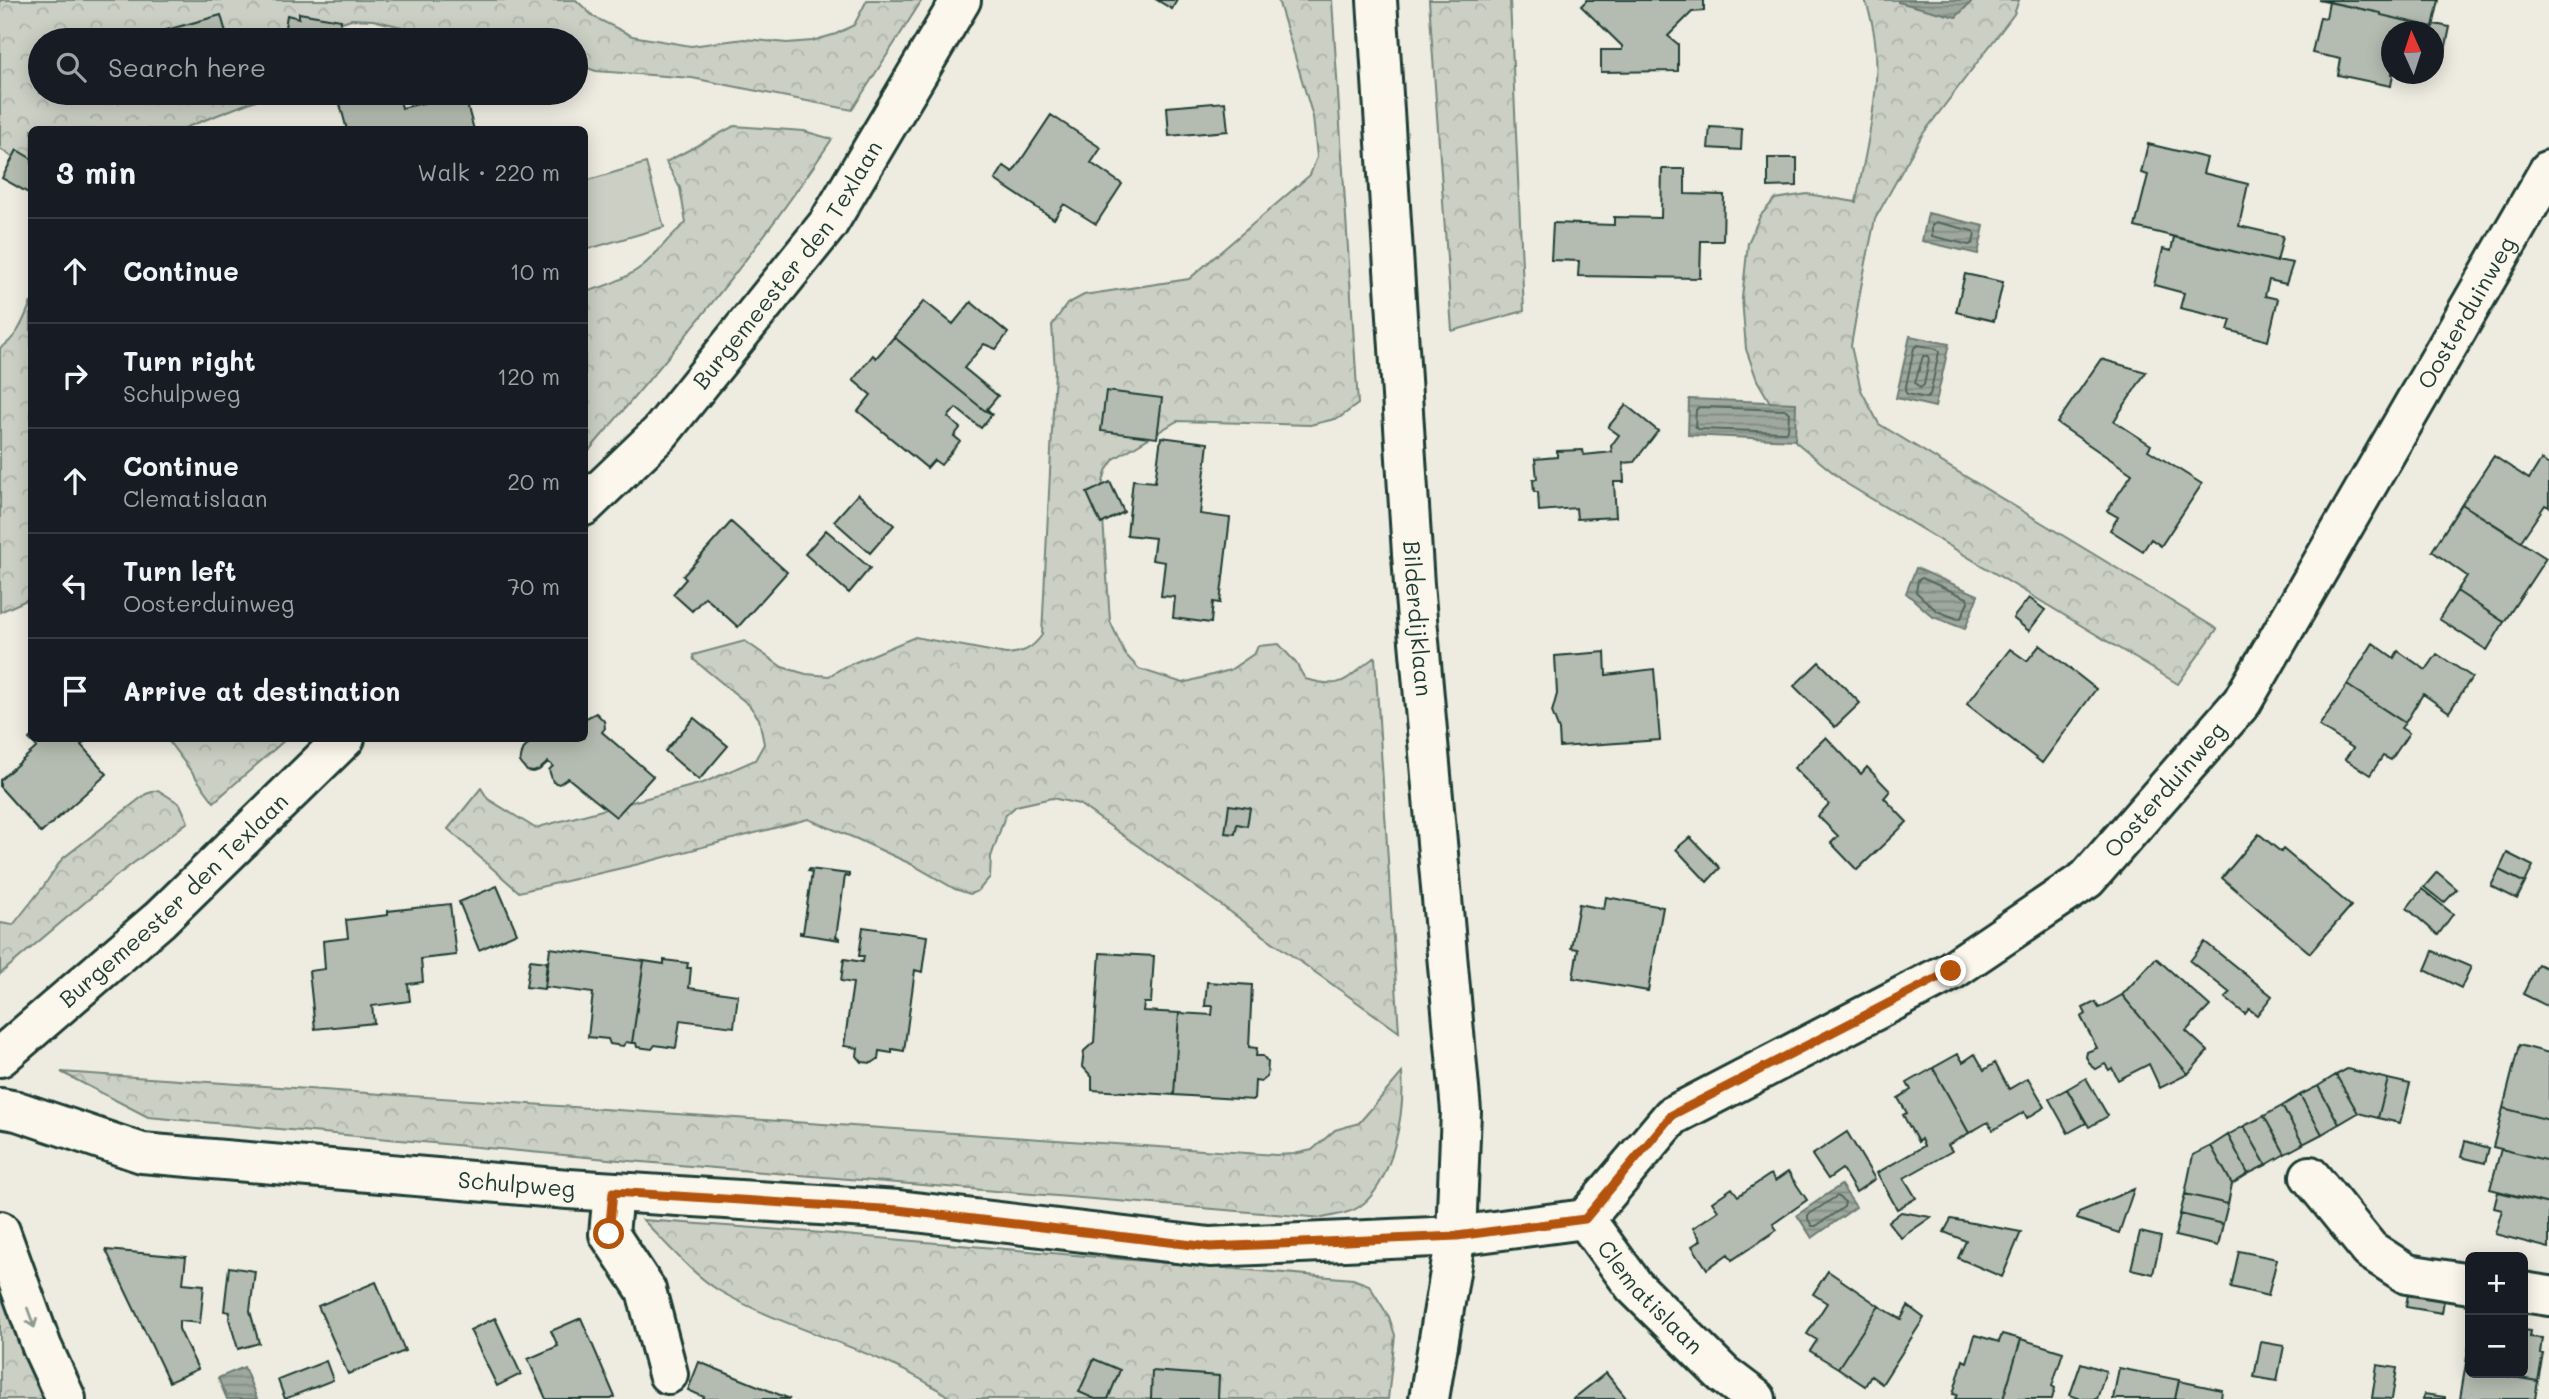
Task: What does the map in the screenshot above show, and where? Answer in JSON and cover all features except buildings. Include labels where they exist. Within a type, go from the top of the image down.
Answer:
[{"type":"street","name":"Burgemeester den Texlaan","points":[[588,502],[660,433],[828,224],[961,0]]},
{"type":"street","name":"Bilderdijklaan","points":[[1377,0],[1414,585],[1461,1111],[1457,1236]]},
{"type":"street","name":"Oosterduinweg","points":[[1585,1219],[1672,1115],[1951,971],[2087,879],[2242,702],[2549,170]]},
{"type":"street","name":"Burgemeester den Texlaan","points":[[0,1057],[160,919],[341,742]]},
{"type":"street","name":"Schulpweg","points":[[0,1108],[17,1111],[142,1153],[613,1192],[898,1210],[1210,1247],[1457,1236]]},
{"type":"street","points":[[2310,1176],[2370,1250],[2407,1274],[2465,1283]]},
{"type":"street","points":[[613,1192],[609,1234],[646,1290],[668,1374]]},
{"type":"street","name":"Clematislaan","points":[[1457,1236],[1585,1219],[1634,1286],[1723,1374],[1756,1399]]},
{"type":"street","points":[[0,1231],[42,1347],[66,1399]]},
{"type":"street","points":[[1429,1399],[1457,1236]]},
{"type":"street","points":[[2528,1293],[2549,1296]]},
{"type":"green space","points":[[0,0],[576,0],[594,17],[632,36],[691,46],[744,39],[787,43],[812,41],[854,25],[867,0],[922,0],[852,110],[692,78],[596,71],[588,68],[588,28],[406,28],[373,20],[351,19],[324,28],[28,28],[28,105],[243,105],[190,126],[28,126],[28,182],[20,166],[0,149]]},
{"type":"green space","points":[[1278,0],[1332,0],[1358,404],[1339,418],[1310,425],[1177,421],[1114,459],[1106,471],[1101,489],[1110,621],[1125,654],[1139,669],[1183,683],[1230,670],[1255,653],[1258,646],[1279,644],[1296,663],[1305,679],[1329,683],[1337,683],[1350,677],[1375,657],[1399,1032],[1079,804],[1052,798],[1016,806],[1005,816],[991,857],[990,877],[978,891],[970,894],[857,839],[808,819],[639,864],[519,892],[448,829],[481,788],[488,799],[535,828],[703,783],[755,760],[764,744],[759,719],[749,705],[694,660],[693,655],[745,641],[782,667],[806,674],[829,676],[915,637],[1006,654],[1022,651],[1035,644],[1042,635],[1055,370],[1052,325],[1067,304],[1084,295],[1189,279],[1310,175],[1317,157],[1313,117]]},
{"type":"green space","points":[[1429,0],[1510,0],[1524,311],[1452,331]]},
{"type":"green space","points":[[1865,0],[1898,0],[1956,17],[1973,0],[2019,0],[2014,14],[1922,135],[1875,219],[1851,346],[1861,390],[1879,424],[2217,629],[2178,684],[1847,484],[1796,442],[1757,380],[1746,349],[1742,298],[1748,243],[1760,216],[1775,199],[1807,194],[1856,202],[1871,127],[1876,75],[1876,49]]},
{"type":"green space","points":[[734,126],[804,131],[832,139],[804,181],[713,301],[588,451],[588,291],[635,271],[686,223],[680,188],[666,162]]},
{"type":"green space","points":[[646,163],[664,227],[588,249],[588,180]]},
{"type":"green space","points":[[28,310],[28,599],[0,612],[0,348],[23,322]]},
{"type":"green space","points":[[169,742],[283,742],[214,802]]},
{"type":"green space","points":[[158,790],[180,804],[188,822],[115,877],[0,974],[0,923],[13,925],[62,859],[146,794]]},
{"type":"green space","points":[[61,1072],[1276,1155],[1312,1150],[1335,1130],[1359,1123],[1402,1073],[1402,1089],[1399,1126],[1388,1165],[1380,1182],[1371,1196],[1359,1207],[1323,1218],[630,1161],[148,1117]]},
{"type":"green space","points":[[643,1220],[1353,1279],[1369,1285],[1389,1317],[1395,1335],[1388,1399],[952,1399],[925,1381],[896,1367],[776,1318],[718,1290],[688,1266]]},
{"type":"green space","points":[[0,1286],[49,1399],[0,1399]]},
{"type":"water","points":[[1898,0],[1973,0],[1956,17]]},
{"type":"water","points":[[1928,213],[1984,226],[1978,254],[1922,241]]},
{"type":"water","points":[[1910,336],[1949,344],[1935,407],[1896,398]]},
{"type":"water","points":[[1689,399],[1796,403],[1795,440],[1688,435]]},
{"type":"water","points":[[1916,568],[1978,595],[1965,629],[1933,617],[1906,593]]},
{"type":"water","points":[[1841,1185],[1856,1207],[1812,1238],[1797,1215]]},
{"type":"water","points":[[244,1367],[257,1399],[227,1399],[218,1378]]},
{"type":"route","points":[[609,1234],[613,1192],[898,1210],[1210,1247],[1457,1236],[1585,1219],[1672,1115],[1951,971]]}]
